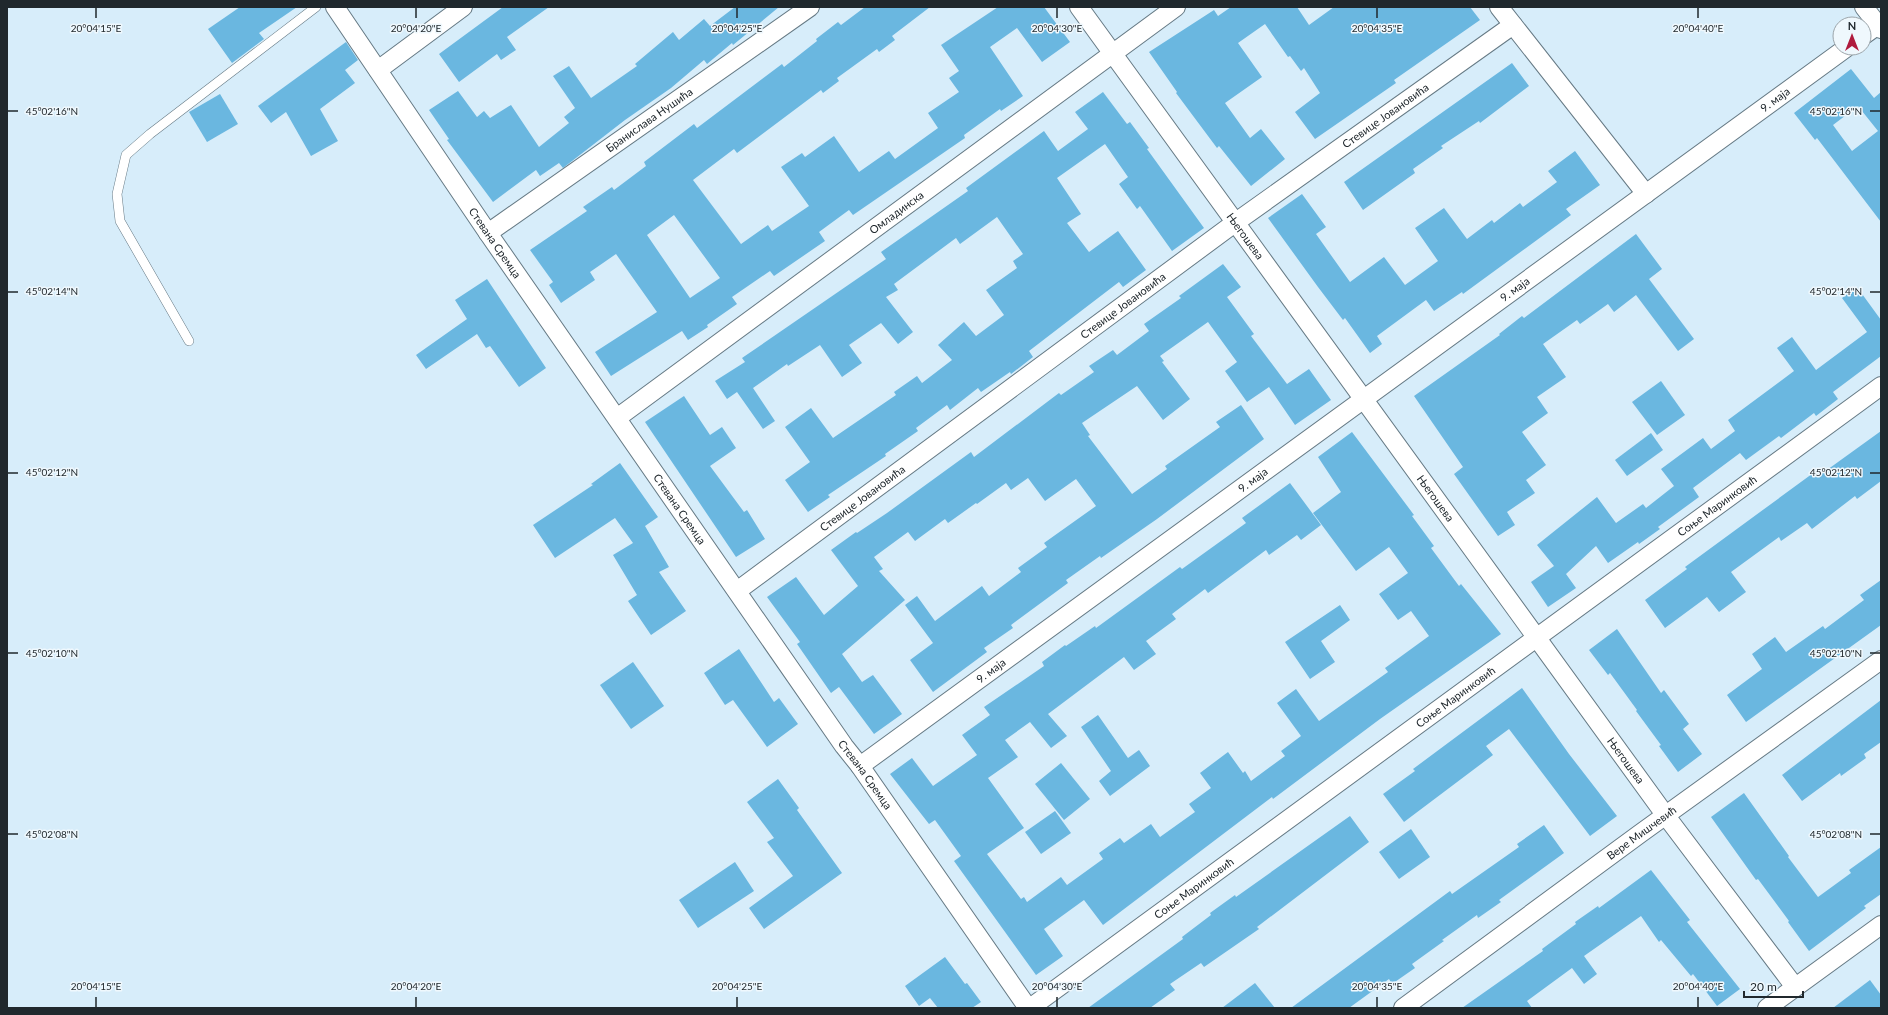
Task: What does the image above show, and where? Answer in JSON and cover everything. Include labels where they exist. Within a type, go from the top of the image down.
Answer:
[{"type":"street","name":"Стевана Сремца","points":[[335,7],[488,233],[722,572],[737,591],[1029,1008]]},
{"type":"street","points":[[378,70],[463,7]]},
{"type":"street","name":"Бранислава Нушића","points":[[488,233],[810,7]]},
{"type":"street","name":"Његошева","points":[[1079,7],[1365,399],[1666,816],[1795,987]]},
{"type":"street","name":"Омладинска","points":[[617,418],[1113,55],[1176,7]]},
{"type":"street","points":[[1499,7],[1646,194]]},
{"type":"street","points":[[1864,7],[1874,30]]},
{"type":"street","name":"Стевице Јовановића","points":[[737,591],[1236,222],[1513,25]]},
{"type":"street","name":"9. маја","points":[[860,766],[1835,56]]},
{"type":"street","name":"Соње Маринковић","points":[[1029,1008],[1538,638],[1881,386]]},
{"type":"street","name":"Вере Мишчевић","points":[[1403,1008],[1881,660]]},
{"type":"street","points":[[1767,1008],[1881,925]]},
{"type":"lane","points":[[189,341],[120,221],[117,194],[126,155],[150,134],[316,7]]},
{"type":"building","points":[[240,7],[297,7],[259,33],[264,39],[232,63],[208,29]]},
{"type":"building","points":[[503,7],[549,7],[507,37],[516,50],[501,60],[497,54],[459,82],[439,54]]},
{"type":"building","points":[[735,7],[779,7],[733,45],[732,43],[707,64],[704,60],[671,88],[625,120],[563,168],[559,163],[540,176],[536,170],[493,202],[447,140],[449,139],[429,110],[458,91],[477,117],[484,111],[490,118],[511,105],[539,147],[569,123],[564,117],[575,108],[553,76],[569,66],[591,98],[637,66],[635,64],[673,32],[679,40],[704,19],[710,26]]},
{"type":"building","points":[[865,7],[930,7],[892,36],[895,40],[879,52],[877,49],[837,78],[839,81],[823,93],[821,90],[737,153],[734,149],[693,180],[741,244],[768,225],[772,231],[809,206],[781,167],[802,153],[805,157],[834,136],[859,172],[889,151],[895,159],[938,128],[928,113],[959,92],[949,78],[959,71],[941,45],[998,7],[1044,7],[1070,42],[1042,62],[1017,28],[990,47],[1023,96],[1001,111],[1000,109],[964,135],[965,138],[853,215],[849,210],[819,232],[825,241],[774,276],[770,271],[732,297],[737,304],[707,325],[708,327],[688,340],[682,331],[611,376],[595,352],[657,312],[616,254],[590,272],[595,280],[561,303],[549,285],[553,282],[530,250],[587,211],[583,207],[612,187],[614,190],[646,166],[644,162],[694,124],[697,128],[782,64],[784,67],[838,22],[841,25]],"holes":[[[674,215],[720,278],[690,298],[647,235]]]},
{"type":"building","points":[[1231,7],[1297,7],[1309,25],[1334,7],[1470,7],[1480,20],[1394,80],[1396,83],[1315,139],[1295,112],[1320,93],[1304,68],[1301,71],[1290,56],[1288,57],[1265,24],[1238,43],[1262,77],[1225,103],[1250,138],[1261,129],[1285,159],[1251,186],[1219,146],[1217,148],[1176,93],[1177,92],[1149,52],[1214,10],[1218,16]]},
{"type":"building","points":[[346,42],[358,60],[345,70],[355,83],[320,109],[338,141],[311,156],[286,112],[271,123],[258,106]]},
{"type":"building","points":[[1512,63],[1529,86],[1480,123],[1479,121],[1441,146],[1443,148],[1413,169],[1415,173],[1363,210],[1344,182]]},
{"type":"building","points":[[1851,69],[1874,98],[1881,92],[1881,222],[1817,138],[1815,140],[1794,113]],"holes":[[[1858,106],[1878,131],[1852,151],[1833,125]]]},
{"type":"building","points":[[1103,92],[1127,124],[1130,122],[1149,148],[1147,149],[1204,228],[1172,251],[1140,206],[1137,209],[1119,184],[1128,177],[1105,144],[1057,178],[1081,214],[1067,223],[1089,252],[1118,231],[1146,270],[1123,287],[1119,282],[1029,351],[1033,357],[1011,374],[1010,372],[981,392],[978,388],[950,410],[947,405],[916,428],[918,431],[885,454],[886,456],[828,495],[830,497],[808,512],[785,480],[810,462],[785,427],[811,408],[833,438],[896,395],[894,392],[917,376],[922,383],[952,360],[938,345],[964,322],[976,336],[1004,315],[986,290],[1017,268],[1013,261],[1023,254],[997,217],[960,244],[956,238],[894,284],[898,290],[886,297],[913,332],[898,344],[881,323],[849,345],[862,363],[842,377],[820,345],[788,366],[787,364],[753,388],[775,421],[763,429],[737,392],[727,399],[715,381],[745,362],[742,358],[886,259],[881,252],[968,191],[966,188],[1044,131],[1058,151],[1088,129],[1075,112]]},
{"type":"building","points":[[220,94],[238,124],[207,142],[189,112]]},
{"type":"building","points":[[1575,151],[1600,185],[1566,209],[1571,215],[1463,294],[1462,292],[1434,311],[1426,300],[1377,336],[1382,344],[1370,353],[1345,318],[1343,320],[1318,287],[1268,218],[1302,194],[1326,227],[1316,234],[1350,282],[1384,257],[1405,285],[1438,261],[1415,228],[1444,208],[1467,239],[1492,220],[1494,223],[1520,203],[1523,207],[1557,182],[1548,171]]},
{"type":"building","points":[[1636,234],[1662,269],[1649,279],[1694,339],[1678,351],[1636,295],[1614,312],[1608,304],[1580,324],[1577,320],[1543,344],[1566,377],[1537,397],[1548,413],[1522,432],[1546,465],[1526,480],[1535,493],[1507,512],[1515,525],[1498,536],[1454,474],[1463,467],[1414,396],[1500,335],[1499,334],[1522,316],[1524,318]]},
{"type":"building","points":[[1223,264],[1241,287],[1227,297],[1254,334],[1251,336],[1287,384],[1309,369],[1331,400],[1295,425],[1269,387],[1247,402],[1225,371],[1237,362],[1208,322],[1160,356],[1164,361],[1162,362],[1190,399],[1163,420],[1137,386],[1082,423],[1090,435],[1088,436],[1132,494],[1167,469],[1165,466],[1220,427],[1216,422],[1241,405],[1264,439],[1157,519],[1101,558],[1100,556],[1066,580],[1068,583],[1011,625],[1013,628],[984,648],[987,652],[933,692],[910,660],[933,643],[905,605],[917,596],[935,621],[982,586],[989,596],[1021,572],[1018,568],[1047,547],[1044,543],[1096,506],[1076,479],[1045,501],[1028,478],[1011,490],[1006,483],[948,523],[945,519],[915,541],[908,532],[874,557],[883,569],[879,571],[905,600],[842,654],[862,682],[873,675],[902,714],[874,734],[839,687],[831,693],[797,644],[800,642],[767,597],[796,577],[824,615],[858,586],[831,550],[856,532],[857,533],[887,513],[971,452],[974,457],[1059,393],[1061,395],[1094,372],[1089,366],[1113,350],[1117,355],[1149,331],[1144,324],[1181,298],[1179,296]]},
{"type":"building","points":[[487,279],[546,368],[519,387],[490,346],[486,348],[477,334],[426,369],[416,355],[467,319],[455,300]]},
{"type":"building","points":[[1857,287],[1881,320],[1881,356],[1833,392],[1838,399],[1816,416],[1814,413],[1781,438],[1779,436],[1746,460],[1740,453],[1693,488],[1699,497],[1658,527],[1660,529],[1639,544],[1638,542],[1608,563],[1596,546],[1566,574],[1576,588],[1548,607],[1531,582],[1554,566],[1537,545],[1597,497],[1616,523],[1643,504],[1646,508],[1674,486],[1661,469],[1703,438],[1711,449],[1735,431],[1728,420],[1794,371],[1777,348],[1792,337],[1816,370],[1867,332],[1842,298]]},
{"type":"building","points":[[1661,381],[1685,415],[1657,435],[1632,402]]},
{"type":"building","points":[[684,396],[710,435],[722,427],[736,448],[710,466],[744,512],[747,510],[765,539],[736,557],[645,422]]},
{"type":"building","points":[[1881,431],[1881,481],[1857,499],[1855,496],[1812,529],[1807,523],[1781,541],[1779,537],[1731,572],[1746,592],[1719,612],[1707,597],[1665,628],[1645,600],[1687,569],[1685,567],[1816,471],[1820,475]]},
{"type":"building","points":[[1352,432],[1414,515],[1412,516],[1434,546],[1431,548],[1459,586],[1461,584],[1501,634],[1380,719],[1273,799],[1272,797],[1103,925],[1084,900],[1044,929],[1063,956],[1036,975],[954,861],[961,856],[935,820],[929,824],[890,774],[912,758],[933,786],[977,755],[962,735],[990,715],[984,707],[1044,666],[1042,662],[1065,645],[1066,646],[1095,626],[1096,628],[1180,567],[1182,569],[1246,523],[1242,518],[1290,483],[1321,525],[1301,540],[1297,535],[1269,555],[1266,550],[1208,593],[1205,589],[1172,614],[1176,619],[1146,641],[1156,654],[1134,670],[1124,657],[1048,714],[1067,736],[1051,748],[1030,722],[1005,740],[1018,757],[988,778],[1024,828],[987,854],[1021,899],[1024,897],[1027,902],[1061,877],[1067,885],[1103,859],[1099,853],[1120,838],[1124,843],[1151,824],[1160,837],[1195,812],[1189,804],[1211,788],[1200,773],[1228,752],[1243,773],[1245,771],[1251,781],[1285,756],[1281,751],[1301,736],[1277,703],[1296,689],[1319,721],[1388,672],[1385,668],[1429,636],[1411,611],[1398,620],[1379,594],[1408,573],[1389,547],[1356,571],[1313,513],[1341,492],[1318,457]]},
{"type":"building","points":[[1651,433],[1663,450],[1627,476],[1615,460]]},
{"type":"building","points":[[620,463],[658,517],[645,526],[669,567],[659,572],[686,611],[651,635],[628,601],[637,595],[613,555],[633,543],[615,518],[555,558],[533,525],[593,485],[591,484]]},
{"type":"building","points":[[1881,580],[1881,625],[1746,722],[1727,695],[1762,669],[1752,654],[1775,637],[1786,652],[1823,626],[1825,629],[1864,600],[1860,595]]},
{"type":"building","points":[[1340,605],[1350,620],[1321,641],[1335,662],[1310,679],[1285,642]]},
{"type":"building","points":[[1617,629],[1661,693],[1664,690],[1689,724],[1683,729],[1702,754],[1678,772],[1659,746],[1661,745],[1636,711],[1637,710],[1610,673],[1608,675],[1589,650]]},
{"type":"building","points":[[739,649],[774,702],[779,698],[798,724],[767,747],[733,700],[725,705],[704,673]]},
{"type":"building","points":[[633,662],[664,706],[631,729],[600,685]]},
{"type":"building","points":[[1522,688],[1569,754],[1617,816],[1590,836],[1509,729],[1486,746],[1493,755],[1404,822],[1383,794],[1415,771],[1413,769]]},
{"type":"building","points":[[1881,700],[1881,742],[1864,754],[1866,758],[1841,776],[1840,773],[1802,801],[1782,775]]},
{"type":"building","points":[[1098,715],[1128,758],[1139,750],[1150,766],[1110,796],[1099,781],[1111,771],[1081,727]]},
{"type":"building","points":[[1061,763],[1090,799],[1064,820],[1035,784]]},
{"type":"building","points":[[778,779],[799,808],[797,810],[842,873],[764,929],[749,908],[793,876],[767,842],[774,838],[747,802]]},
{"type":"building","points":[[1744,793],[1789,856],[1788,857],[1818,897],[1851,873],[1849,870],[1881,847],[1881,894],[1864,906],[1866,908],[1809,951],[1788,922],[1789,921],[1758,879],[1756,880],[1711,817]]},
{"type":"building","points":[[1055,811],[1071,833],[1041,854],[1025,832]]},
{"type":"building","points":[[1350,816],[1369,842],[1257,927],[1259,929],[1204,967],[1201,963],[1170,984],[1175,990],[1150,1008],[1088,1008],[1183,939],[1182,937],[1211,915],[1210,913],[1235,895],[1236,897]]},
{"type":"building","points":[[1544,825],[1564,853],[1499,900],[1501,902],[1478,918],[1477,915],[1442,940],[1444,941],[1412,964],[1415,968],[1392,984],[1389,979],[1349,1008],[1291,1008],[1450,891],[1452,894],[1519,847],[1517,844]]},
{"type":"building","points":[[1411,829],[1430,857],[1399,879],[1379,852]]},
{"type":"building","points":[[735,862],[754,891],[698,928],[679,900]]},
{"type":"building","points":[[1651,870],[1690,920],[1687,922],[1740,989],[1717,1006],[1693,974],[1691,976],[1661,940],[1659,942],[1641,916],[1584,956],[1597,974],[1584,984],[1572,968],[1527,1001],[1532,1008],[1462,1008],[1543,951],[1542,949],[1576,924],[1575,922],[1598,906],[1599,908]]},
{"type":"building","points":[[945,957],[965,984],[967,983],[981,1002],[972,1008],[938,1008],[930,998],[919,1006],[905,986]]},
{"type":"building","points":[[1870,980],[1881,995],[1881,1008],[1833,1008]]},
{"type":"building","points":[[1255,983],[1275,1008],[1222,1008]]}]
